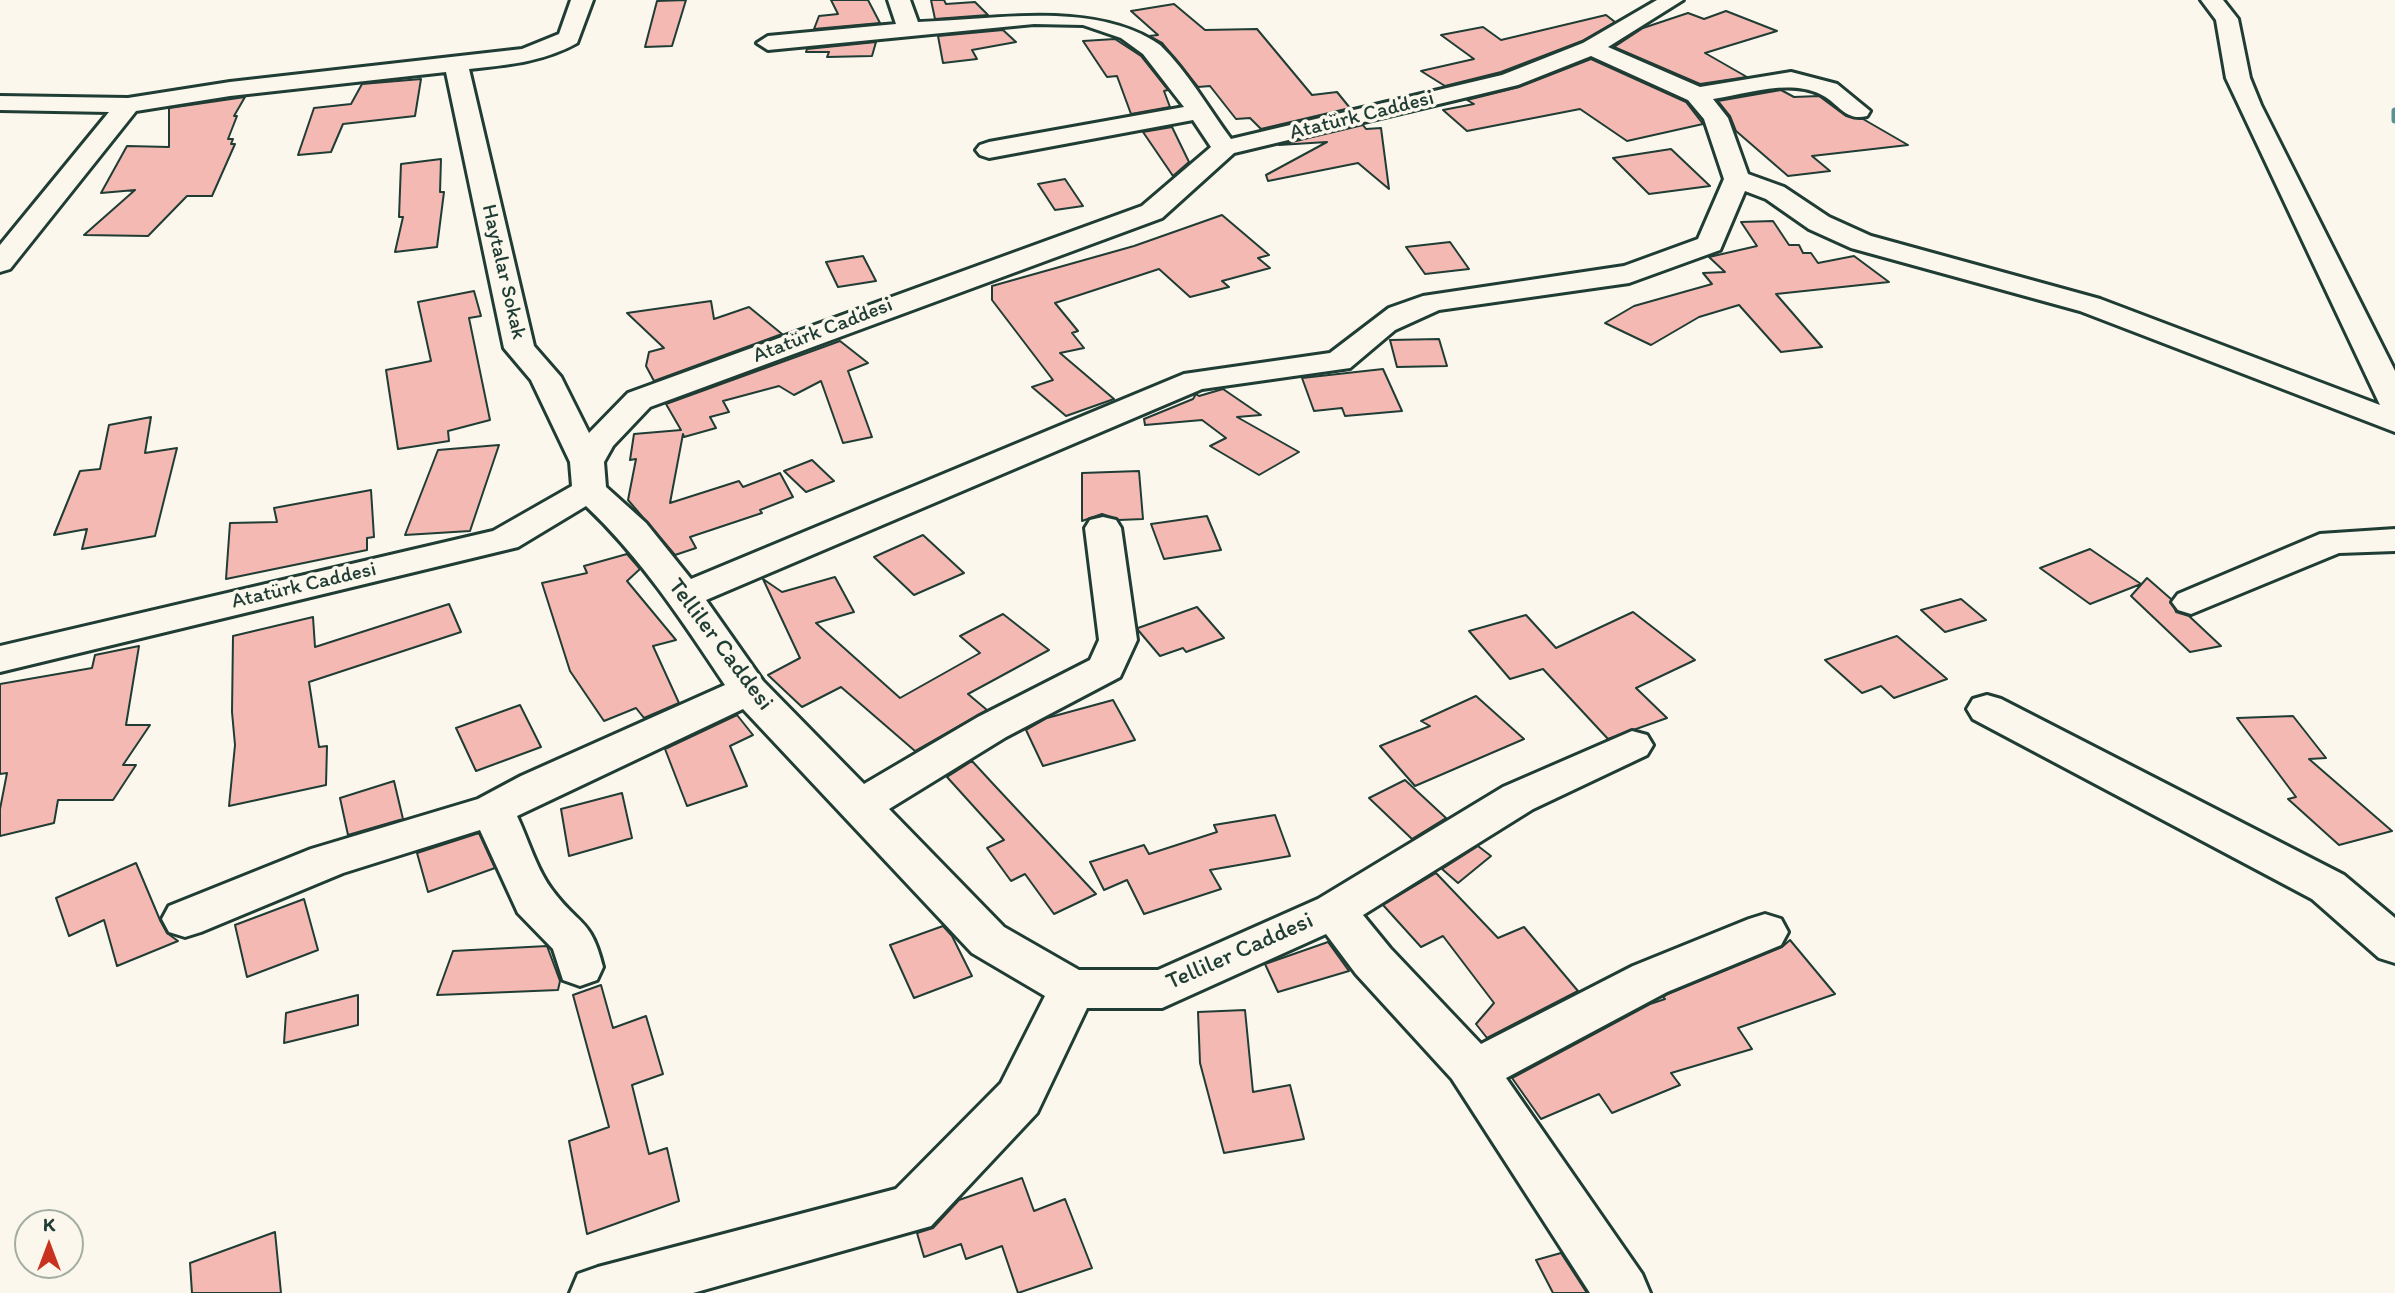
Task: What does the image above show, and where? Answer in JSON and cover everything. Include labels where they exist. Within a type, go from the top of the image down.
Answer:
[{"type":"street","points":[[0,103],[128,106],[230,89],[456,65],[549,49],[569,38],[582,0]]},
{"type":"street","points":[[900,0],[909,29]]},
{"type":"street","name":"Atatürk Caddesi","points":[[0,659],[505,539],[588,476],[600,441],[639,400],[1152,212],[1225,148],[1510,80],[1591,48],[1672,0]]},
{"type":"street","points":[[2212,0],[2227,19],[2238,78],[2249,105],[2395,403]]},
{"type":"street","points":[[768,43],[956,27],[1041,13],[1076,12],[1109,19],[1150,48],[1225,148]]},
{"type":"street","points":[[684,596],[1195,381],[1339,361],[1392,319],[1433,302],[1629,274],[1710,244],[1737,179],[1716,118],[1697,95],[1591,48]]},
{"type":"street","name":"Haytalar Sokak","points":[[456,65],[519,348],[545,377],[588,476]]},
{"type":"street","points":[[1697,95],[1791,79],[1829,89],[1858,111]]},
{"type":"street","points":[[0,262],[128,106]]},
{"type":"street","points":[[989,150],[1198,112]]},
{"type":"street","points":[[1737,179],[1775,193],[1819,223],[1861,242],[2091,305],[2395,422]]},
{"type":"street","name":"Telliler Caddesi","points":[[588,476],[684,596],[749,690],[988,940],[1072,989],[1162,989],[1334,911],[1373,961],[1474,1071],[1622,1293]]},
{"type":"street","points":[[860,806],[992,727],[1106,668],[1118,640],[1103,528]]},
{"type":"street","points":[[2191,602],[2333,542],[2395,540]]},
{"type":"street","points":[[185,919],[327,861],[493,810],[536,787],[749,690]]},
{"type":"street","points":[[1987,709],[2328,887],[2395,945]]},
{"type":"street","points":[[1334,911],[1518,799],[1632,745]]},
{"type":"street","points":[[493,810],[534,901],[574,942],[580,967]]},
{"type":"street","points":[[1474,1071],[1650,979],[1765,932]]},
{"type":"street","points":[[598,1293],[912,1209],[1019,1098],[1072,989]]},
{"type":"building","points":[[686,0],[672,46],[645,47],[657,1]]},
{"type":"building","points":[[831,0],[868,0],[880,23],[814,29],[819,16],[838,14]]},
{"type":"building","points":[[931,0],[944,0],[946,4],[975,2],[988,15],[935,19]]},
{"type":"building","points":[[1174,4],[1205,30],[1257,29],[1312,95],[1337,92],[1350,108],[1261,129],[1250,118],[1236,119],[1210,86],[1198,87],[1162,43],[1149,36],[1158,35],[1131,11]]},
{"type":"building","points":[[1726,11],[1777,31],[1705,53],[1747,77],[1700,84],[1614,47],[1643,28],[1688,13],[1704,19]]},
{"type":"building","points":[[1606,15],[1615,22],[1582,41],[1501,72],[1445,86],[1421,71],[1474,59],[1441,35],[1483,27],[1501,40]]},
{"type":"building","points":[[1003,30],[1016,42],[972,50],[977,59],[943,63],[938,36]]},
{"type":"building","points":[[1115,39],[1141,56],[1168,90],[1164,91],[1170,107],[1131,114],[1117,76],[1107,77],[1083,41]]},
{"type":"building","points":[[876,42],[872,56],[827,57],[829,52],[806,52],[807,49]]},
{"type":"building","points":[[1591,59],[1686,102],[1703,124],[1627,141],[1580,109],[1467,131],[1443,110],[1474,104],[1467,100],[1519,87]]},
{"type":"building","points":[[421,79],[415,116],[343,124],[331,152],[298,155],[314,108],[351,104],[362,84]]},
{"type":"building","points":[[1781,90],[1794,97],[1819,96],[1846,116],[1863,119],[1908,145],[1812,156],[1830,171],[1788,176],[1736,131],[1730,116],[1718,101]]},
{"type":"building","points":[[245,97],[234,116],[237,116],[228,139],[233,139],[231,144],[235,144],[212,196],[187,196],[148,236],[84,235],[135,190],[101,193],[127,146],[169,147],[169,108]]},
{"type":"building","points":[[1363,125],[1366,129],[1381,128],[1389,189],[1358,163],[1268,181],[1266,175],[1327,142],[1279,145]]},
{"type":"building","points":[[1172,127],[1189,162],[1173,176],[1143,132]]},
{"type":"building","points":[[1671,149],[1710,186],[1649,194],[1613,158]]},
{"type":"building","points":[[441,159],[440,192],[444,192],[437,247],[395,252],[403,217],[399,217],[401,164]]},
{"type":"building","points":[[1065,179],[1083,206],[1055,210],[1038,184]]},
{"type":"building","points":[[1222,215],[1269,255],[1258,258],[1270,268],[1222,281],[1229,287],[1190,297],[1159,269],[1055,303],[1078,331],[1072,333],[1084,348],[1060,353],[1114,399],[1066,416],[1032,387],[1053,380],[992,300],[992,286],[1134,246]]},
{"type":"building","points":[[1773,221],[1789,245],[1799,245],[1803,253],[1811,253],[1818,263],[1854,256],[1889,282],[1776,294],[1822,347],[1781,352],[1739,305],[1699,317],[1651,345],[1605,323],[1634,306],[1712,284],[1703,273],[1725,272],[1709,257],[1757,246],[1741,222]]},
{"type":"building","points":[[1450,242],[1469,269],[1425,274],[1406,247]]},
{"type":"building","points":[[863,256],[876,281],[838,287],[826,262]]},
{"type":"building","points":[[474,291],[481,316],[469,318],[490,420],[448,431],[449,441],[398,449],[386,370],[431,361],[418,302]]},
{"type":"building","points":[[711,301],[714,319],[749,307],[782,334],[654,381],[646,366],[649,352],[664,348],[627,313]]},
{"type":"building","points":[[1439,339],[1447,366],[1397,367],[1390,340]]},
{"type":"building","points":[[840,341],[868,363],[848,371],[872,437],[843,443],[821,381],[794,395],[779,386],[723,401],[729,412],[710,417],[716,428],[684,437],[683,434],[670,503],[739,481],[743,487],[780,473],[793,497],[760,510],[762,513],[690,537],[696,548],[675,555],[628,500],[636,459],[630,460],[634,434],[681,430],[666,404]]},
{"type":"building","points":[[1383,369],[1402,411],[1345,416],[1342,408],[1314,411],[1302,378]]},
{"type":"building","points":[[1223,389],[1261,415],[1237,417],[1299,452],[1259,475],[1210,446],[1226,438],[1202,420],[1145,425],[1144,419],[1193,399],[1196,394],[1199,396]]},
{"type":"building","points":[[151,417],[145,453],[177,448],[155,536],[82,549],[87,529],[54,535],[80,471],[100,469],[109,425]]},
{"type":"building","points":[[499,445],[470,531],[405,535],[438,450]]},
{"type":"building","points":[[812,460],[834,481],[806,492],[784,471]]},
{"type":"building","points":[[1139,471],[1143,519],[1119,520],[1102,514],[1082,521],[1082,473]]},
{"type":"building","points":[[371,490],[374,537],[367,538],[367,550],[226,579],[230,523],[277,522],[274,508]]},
{"type":"building","points":[[1207,516],[1221,550],[1164,559],[1151,524]]},
{"type":"building","points":[[923,535],[964,573],[914,595],[874,557]]},
{"type":"building","points":[[2090,549],[2141,584],[2090,604],[2040,568]]},
{"type":"building","points":[[627,554],[640,569],[627,581],[676,640],[653,646],[679,703],[644,718],[636,708],[604,721],[570,671],[542,583],[587,573],[584,566]]},
{"type":"building","points":[[835,577],[854,612],[816,623],[900,698],[980,653],[960,636],[1003,614],[1049,650],[968,694],[987,710],[915,751],[841,687],[802,707],[768,675],[800,658],[763,579],[782,592]]},
{"type":"building","points":[[2147,578],[2171,599],[2176,612],[2189,616],[2221,646],[2190,652],[2131,596]]},
{"type":"building","points":[[1961,599],[1986,620],[1945,632],[1921,610]]},
{"type":"building","points":[[449,604],[461,632],[309,682],[319,747],[327,746],[326,785],[229,806],[235,745],[232,712],[233,636],[313,617],[315,647]]},
{"type":"building","points":[[1197,607],[1224,638],[1186,652],[1183,648],[1160,656],[1138,630],[1138,628]]},
{"type":"building","points":[[1633,612],[1695,660],[1636,688],[1667,718],[1608,739],[1543,669],[1510,679],[1469,631],[1526,615],[1556,648]]},
{"type":"building","points":[[1897,636],[1947,679],[1894,698],[1881,686],[1862,693],[1825,660]]},
{"type":"building","points":[[139,646],[126,725],[150,725],[123,765],[136,765],[113,800],[58,800],[54,823],[0,836],[0,809],[7,773],[0,774],[0,684],[92,668],[95,655]]},
{"type":"building","points":[[1476,696],[1524,739],[1415,786],[1380,746],[1430,726],[1421,721]]},
{"type":"building","points":[[1113,700],[1135,740],[1043,766],[1026,730],[1047,718]]},
{"type":"building","points":[[520,705],[541,747],[476,771],[456,728]]},
{"type":"building","points":[[737,715],[753,735],[730,746],[747,786],[687,806],[665,749]]},
{"type":"building","points":[[2293,716],[2326,758],[2309,759],[2392,831],[2339,845],[2288,799],[2296,797],[2237,718]]},
{"type":"building","points":[[972,761],[1096,894],[1054,914],[1025,874],[1011,881],[987,848],[1004,840],[947,777]]},
{"type":"building","points":[[1405,780],[1446,818],[1412,839],[1369,798]]},
{"type":"building","points":[[394,781],[403,819],[348,835],[340,798]]},
{"type":"building","points":[[622,793],[632,838],[569,856],[561,809]]},
{"type":"building","points":[[1275,815],[1290,856],[1210,870],[1221,889],[1144,914],[1127,880],[1104,890],[1090,862],[1144,845],[1149,854],[1217,832],[1214,825]]},
{"type":"building","points":[[479,833],[495,868],[428,892],[417,853]]},
{"type":"building","points":[[1478,846],[1491,856],[1458,883],[1442,869]]},
{"type":"building","points":[[136,863],[167,933],[178,941],[117,966],[104,920],[69,936],[56,898]]},
{"type":"building","points":[[1436,873],[1498,938],[1524,927],[1578,991],[1487,1038],[1476,1024],[1494,1003],[1443,936],[1421,947],[1383,905]]},
{"type":"building","points":[[304,899],[318,950],[247,977],[235,925]]},
{"type":"building","points":[[943,926],[952,936],[972,976],[914,998],[890,945]]},
{"type":"building","points":[[1790,940],[1835,994],[1738,1028],[1752,1049],[1671,1073],[1680,1085],[1612,1113],[1599,1094],[1541,1119],[1512,1078],[1650,1004],[1665,999],[1663,997],[1668,994],[1782,947]]},
{"type":"building","points":[[1328,942],[1349,971],[1278,992],[1265,964]]},
{"type":"building","points":[[547,946],[560,981],[558,990],[437,995],[453,951]]},
{"type":"building","points":[[601,985],[613,1028],[646,1016],[663,1074],[632,1085],[649,1154],[667,1148],[679,1201],[587,1234],[569,1141],[609,1127],[573,995]]},
{"type":"building","points":[[358,995],[358,1025],[284,1043],[286,1013]]},
{"type":"building","points":[[1245,1010],[1253,1092],[1290,1085],[1304,1139],[1224,1153],[1200,1063],[1198,1012]]},
{"type":"building","points":[[1022,1178],[1034,1211],[1065,1199],[1092,1268],[1018,1293],[1002,1246],[966,1259],[961,1244],[924,1257],[917,1233],[933,1228],[959,1200]]},
{"type":"building","points":[[275,1232],[281,1293],[192,1293],[190,1263]]},
{"type":"building","points":[[1561,1253],[1587,1293],[1553,1293],[1536,1260]]},
{"type":"waterway","points":[[2395,111],[2395,120]]}]
